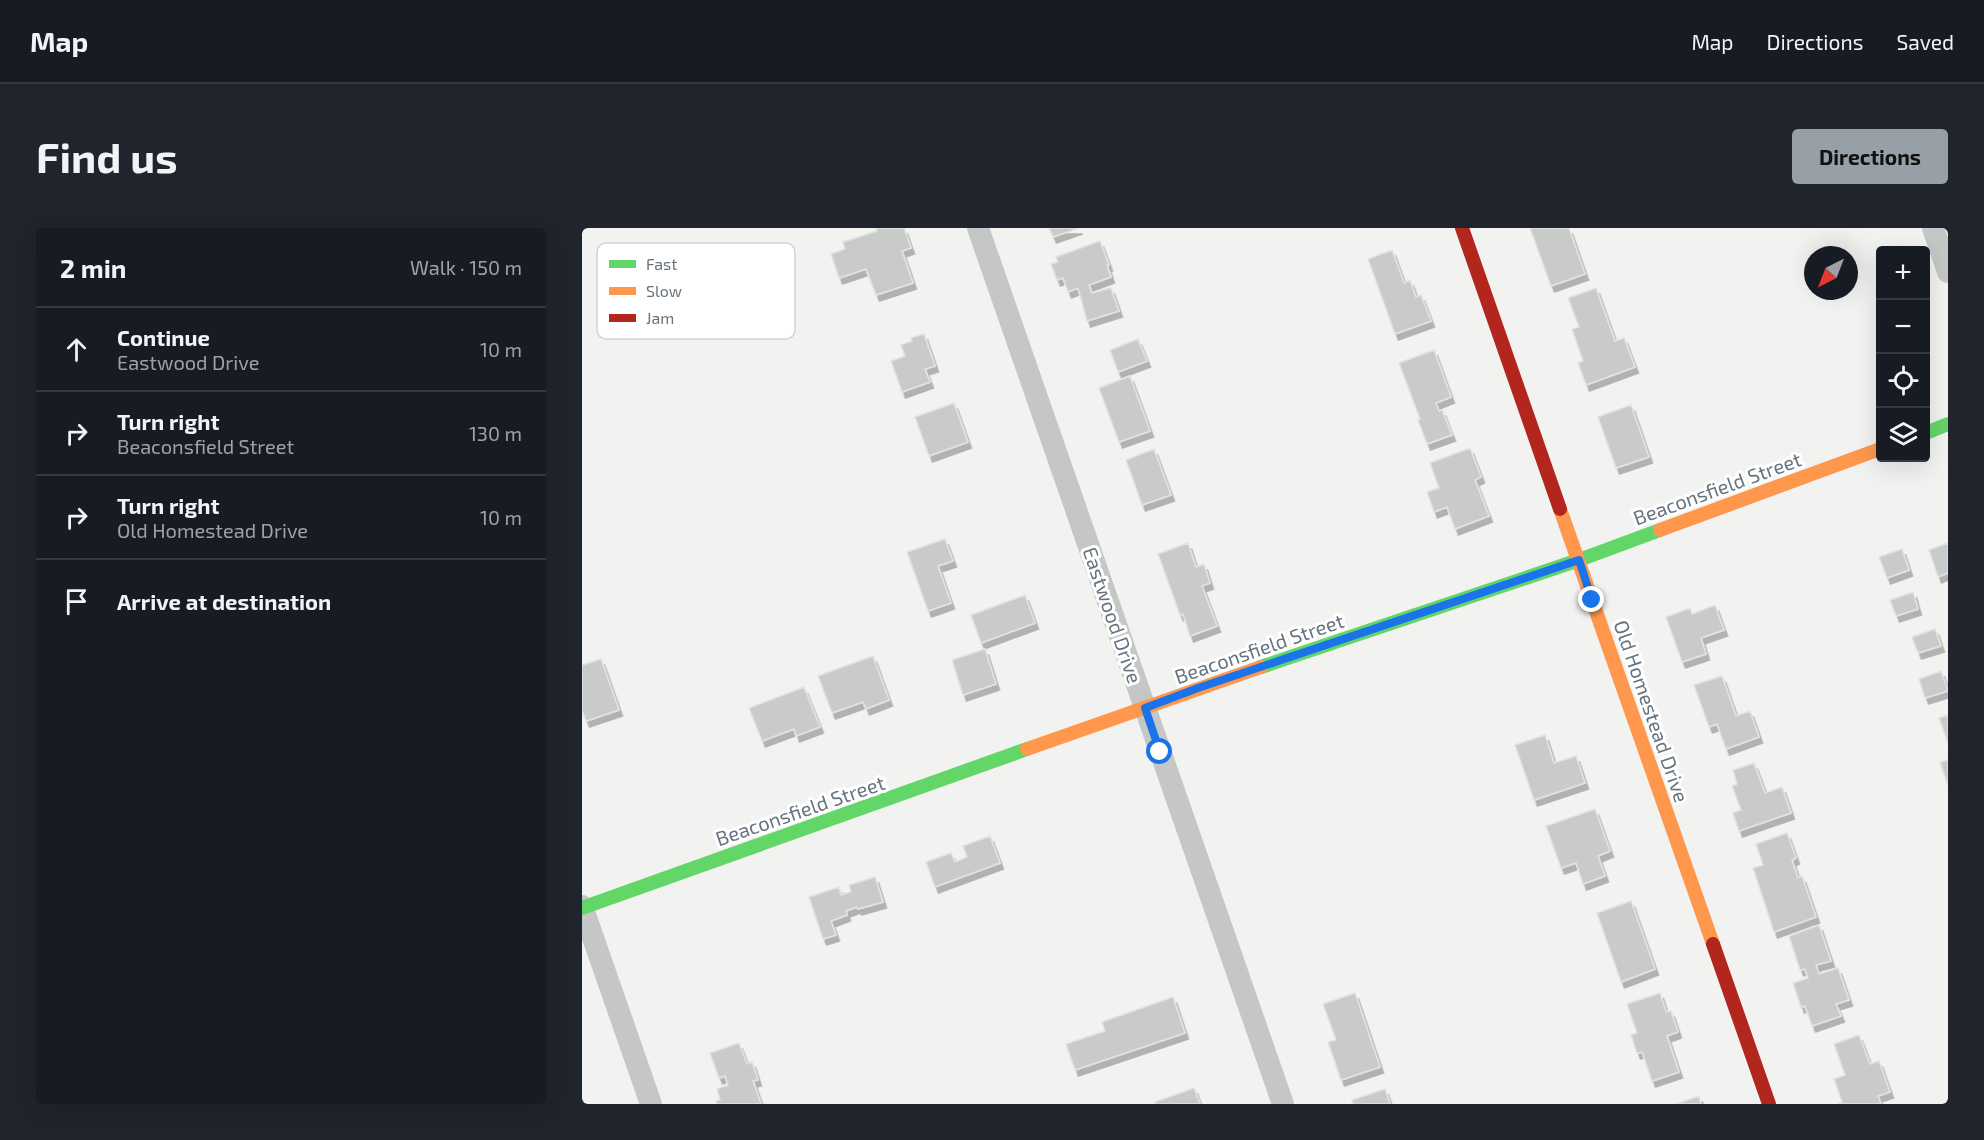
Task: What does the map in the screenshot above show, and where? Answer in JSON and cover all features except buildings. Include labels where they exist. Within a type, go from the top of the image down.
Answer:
[{"type":"street","name":"Eastwood Drive","points":[[978,228],[1283,1104]]},
{"type":"street","name":"Old Homestead Drive","points":[[1462,228],[1769,1104]]},
{"type":"street","points":[[1933,228],[1948,272]]},
{"type":"street","points":[[1930,431],[1948,424]]},
{"type":"street","name":"Beaconsfield Street","points":[[582,907],[1198,688],[1579,560],[1876,451]]},
{"type":"street","points":[[582,907],[651,1104]]},
{"type":"traffic: fast","points":[[1930,431],[1948,424]]},
{"type":"traffic: fast","points":[[1261,667],[1579,560],[1660,530]]},
{"type":"traffic: fast","points":[[582,908],[1027,749]]},
{"type":"traffic: slow","points":[[1660,530],[1876,450]]},
{"type":"traffic: slow","points":[[1560,509],[1713,944]]},
{"type":"traffic: slow","points":[[1027,749],[1261,667]]},
{"type":"traffic: jam","points":[[1462,228],[1560,509]]},
{"type":"traffic: jam","points":[[1713,944],[1769,1104]]},
{"type":"route","points":[[1160,752],[1145,708],[1198,688],[1579,560],[1592,600]]}]
